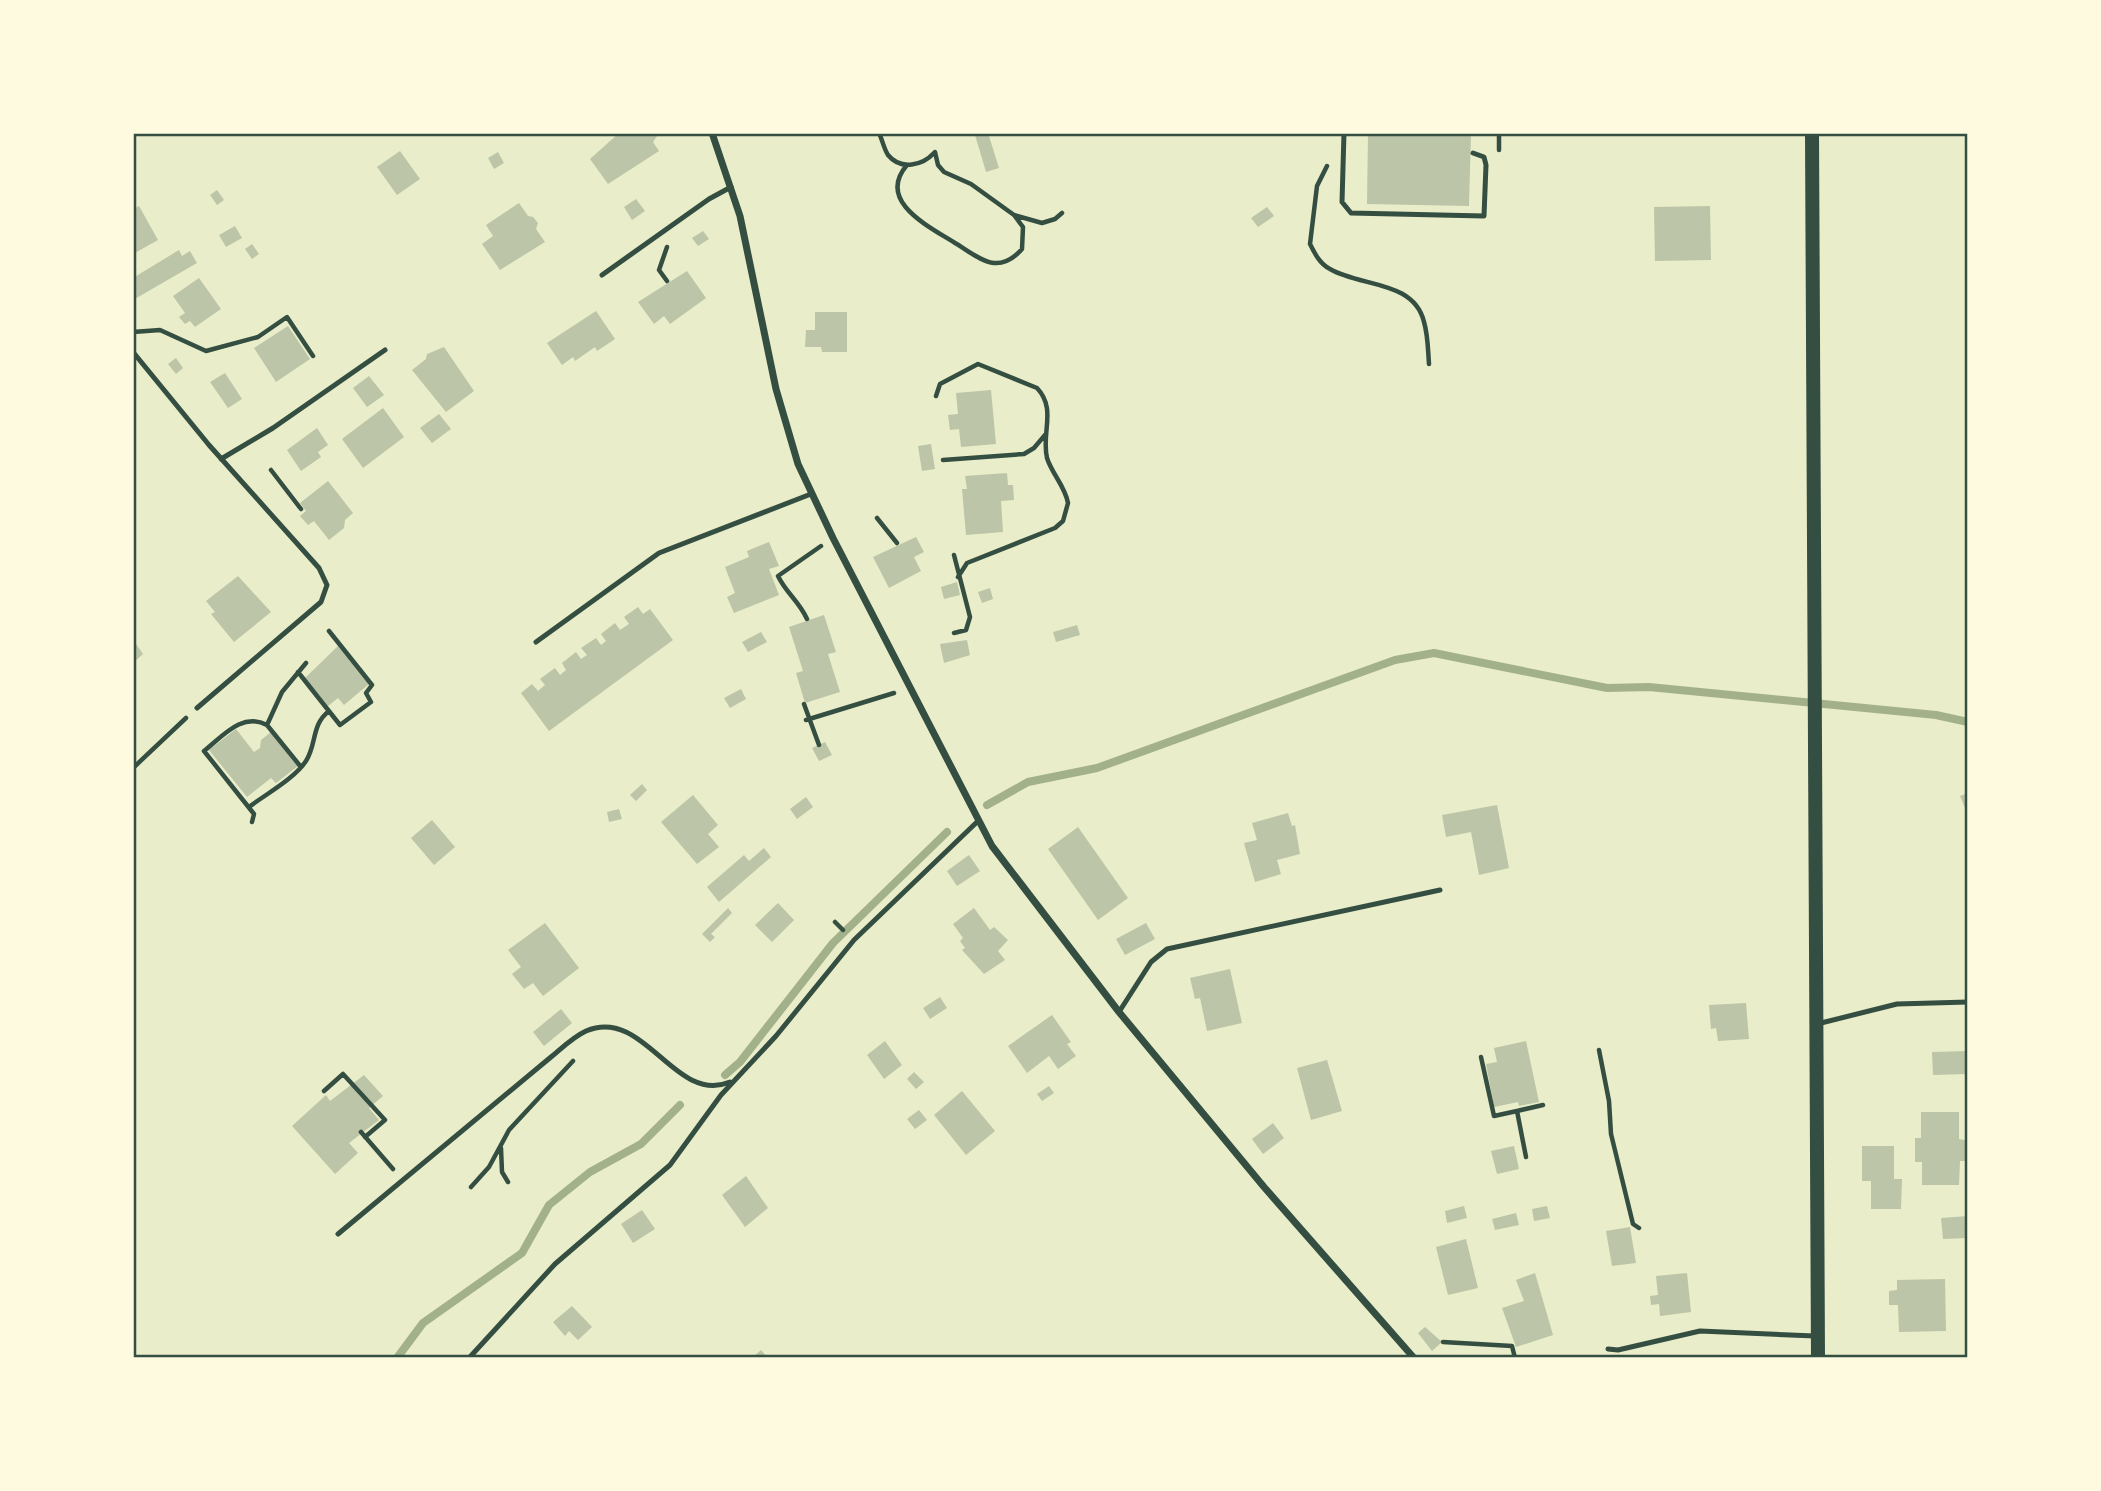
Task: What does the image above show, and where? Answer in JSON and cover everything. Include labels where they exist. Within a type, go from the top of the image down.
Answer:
[{"type":"main road","points":[[1812,133],[1817,691],[1818,1358]]},
{"type":"street","points":[[712,133],[732,187],[776,389],[798,464],[978,821],[1007,869],[1119,1012],[1264,1187],[1414,1358]]},
{"type":"lane","points":[[1344,136],[1342,202],[1351,214],[1484,216],[1485,157],[1474,153]]},
{"type":"lane","points":[[602,275],[709,199],[732,187]]},
{"type":"lane","points":[[221,459],[273,428],[385,349]]},
{"type":"lane","points":[[133,352],[221,459],[319,568],[327,585],[321,602],[197,708]]},
{"type":"lane","points":[[536,642],[659,553],[811,494]]},
{"type":"lane","points":[[469,1358],[555,1264],[670,1165],[733,1081],[782,1029],[861,932],[978,821]]},
{"type":"lane","points":[[1119,1012],[1140,977],[1167,949],[1440,890]]},
{"type":"lane","points":[[1817,1024],[1897,1004],[1968,1002]]},
{"type":"lane","points":[[338,1234],[586,1031],[615,1026],[649,1046],[699,1084],[715,1086],[733,1081]]},
{"type":"lane","points":[[1608,1349],[1618,1350],[1700,1331],[1818,1336]]},
{"type":"path","points":[[879,133],[888,155],[907,164],[927,160],[935,152],[938,165],[944,172],[971,184],[1014,215],[1023,227],[1022,248],[1005,261],[993,263],[980,258],[912,216],[902,204],[897,190],[898,174],[907,164]]},
{"type":"path","points":[[1499,133],[1499,160]]},
{"type":"path","points":[[1344,136],[1317,186],[1310,244],[1328,269],[1399,291],[1412,301],[1424,319],[1429,365]]},
{"type":"path","points":[[1014,215],[1042,223],[1062,213]]},
{"type":"path","points":[[665,241],[668,245],[659,270],[667,281]]},
{"type":"path","points":[[133,331],[160,330],[206,351],[258,337],[288,317],[313,356]]},
{"type":"path","points":[[936,396],[940,384],[978,364],[1030,384],[1043,395],[1049,414],[1047,459],[1068,503],[1063,521],[1048,532],[967,563],[958,577]]},
{"type":"path","points":[[943,460],[1024,454],[1046,435]]},
{"type":"path","points":[[271,470],[301,509]]},
{"type":"path","points":[[877,518],[897,543]]},
{"type":"path","points":[[807,618],[800,603],[785,592],[778,576],[824,544]]},
{"type":"path","points":[[954,555],[970,617],[966,630],[954,633]]},
{"type":"path","points":[[298,672],[342,725],[371,702],[366,693],[372,685],[329,631]]},
{"type":"path","points":[[267,725],[282,692],[306,663]]},
{"type":"path","points":[[808,720],[891,692],[915,699]]},
{"type":"path","points":[[804,704],[819,745]]},
{"type":"path","points":[[133,768],[197,708]]},
{"type":"path","points":[[249,807],[301,767],[308,758],[318,723],[329,711]]},
{"type":"path","points":[[252,822],[254,814],[204,751],[244,721],[267,725],[301,767]]},
{"type":"path","points":[[835,922],[842,929]]},
{"type":"path","points":[[1599,1050],[1620,1178],[1633,1224],[1639,1228]]},
{"type":"path","points":[[471,1186],[489,1167],[509,1130],[577,1055]]},
{"type":"path","points":[[1482,1057],[1494,1116],[1543,1105]]},
{"type":"path","points":[[324,1091],[344,1074],[385,1120],[363,1134],[397,1173]]},
{"type":"path","points":[[1517,1111],[1526,1157]]},
{"type":"path","points":[[502,1144],[502,1172],[508,1182]]},
{"type":"path","points":[[1443,1342],[1512,1346],[1515,1358]]},
{"type":"building","points":[[619,133],[659,133],[653,142],[659,151],[608,184],[590,159]]},
{"type":"building","points":[[988,133],[999,168],[986,172],[975,135]]},
{"type":"building","points":[[1368,133],[1471,133],[1469,206],[1367,204]]},
{"type":"building","points":[[400,151],[420,179],[397,195],[377,167]]},
{"type":"building","points":[[498,152],[504,163],[494,169],[488,158]]},
{"type":"building","points":[[217,190],[224,200],[217,205],[210,195]]},
{"type":"building","points":[[636,199],[645,211],[632,220],[624,207]]},
{"type":"building","points":[[519,203],[528,216],[538,223],[536,229],[545,242],[500,270],[482,244],[493,236],[486,225]]},
{"type":"building","points":[[139,206],[158,240],[133,254],[133,209]]},
{"type":"building","points":[[1710,206],[1711,260],[1655,261],[1654,207]]},
{"type":"building","points":[[1267,207],[1274,216],[1258,227],[1251,218]]},
{"type":"building","points":[[235,226],[242,238],[226,247],[219,235]]},
{"type":"building","points":[[703,231],[709,239],[698,246],[692,238]]},
{"type":"building","points":[[252,244],[259,254],[252,259],[245,249]]},
{"type":"building","points":[[179,250],[182,256],[190,251],[197,263],[133,300],[133,278]]},
{"type":"building","points":[[687,271],[706,298],[670,324],[664,316],[654,324],[638,302]]},
{"type":"building","points":[[199,278],[221,309],[195,327],[190,321],[185,324],[179,317],[185,313],[173,296]]},
{"type":"building","points":[[596,311],[615,339],[597,351],[595,347],[575,361],[573,357],[562,365],[547,343]]},
{"type":"building","points":[[815,312],[847,312],[847,352],[822,352],[821,347],[805,347],[806,330],[815,330]]},
{"type":"building","points":[[288,326],[310,359],[276,382],[254,348]]},
{"type":"building","points":[[444,347],[474,391],[446,412],[412,370],[426,359],[427,354]]},
{"type":"building","points":[[176,358],[183,368],[176,374],[168,364]]},
{"type":"building","points":[[225,373],[242,399],[228,408],[210,382]]},
{"type":"building","points":[[369,376],[384,395],[367,407],[353,388]]},
{"type":"building","points":[[991,390],[996,444],[961,447],[959,429],[950,430],[948,415],[958,414],[956,393]]},
{"type":"building","points":[[383,408],[404,437],[363,468],[342,439]]},
{"type":"building","points":[[439,414],[451,429],[432,443],[420,428]]},
{"type":"building","points":[[317,428],[328,445],[318,452],[321,457],[301,471],[287,450]]},
{"type":"building","points":[[931,444],[935,469],[922,471],[918,446]]},
{"type":"building","points":[[1007,473],[1008,485],[1013,485],[1014,500],[1001,501],[1003,532],[966,535],[962,489],[967,489],[965,476]]},
{"type":"building","points":[[328,481],[353,513],[345,520],[344,528],[329,540],[314,521],[308,525],[300,516],[306,511],[300,503]]},
{"type":"building","points":[[916,537],[924,552],[914,557],[921,571],[889,588],[873,557]]},
{"type":"building","points":[[769,542],[779,566],[769,569],[779,595],[734,613],[727,597],[735,593],[725,567],[749,557],[747,551]]},
{"type":"building","points":[[238,576],[271,612],[234,642],[211,614],[215,612],[206,601]]},
{"type":"building","points":[[957,582],[960,595],[944,599],[941,587]]},
{"type":"building","points":[[990,588],[993,599],[982,603],[978,592]]},
{"type":"building","points":[[638,607],[643,614],[650,609],[673,640],[549,731],[521,693],[532,684],[538,691],[545,685],[540,679],[555,668],[560,675],[566,670],[562,663],[576,652],[581,659],[587,655],[581,648],[596,638],[601,645],[606,641],[601,634],[615,623],[620,630],[629,624],[624,617]]},
{"type":"building","points":[[824,615],[836,652],[828,654],[840,692],[805,703],[796,673],[803,671],[789,627]]},
{"type":"building","points":[[1077,625],[1080,635],[1056,642],[1053,632]]},
{"type":"building","points":[[761,632],[767,642],[748,652],[742,642]]},
{"type":"building","points":[[967,640],[970,655],[944,663],[940,644]]},
{"type":"building","points":[[136,644],[143,654],[133,663],[133,647]]},
{"type":"building","points":[[338,646],[369,684],[344,705],[338,698],[328,706],[305,678]]},
{"type":"building","points":[[741,689],[746,699],[730,708],[724,698]]},
{"type":"building","points":[[236,729],[254,752],[260,748],[261,740],[271,732],[298,766],[276,783],[271,778],[247,797],[209,750]]},
{"type":"building","points":[[825,742],[832,755],[819,761],[812,748]]},
{"type":"building","points":[[642,784],[647,790],[636,801],[630,795]]},
{"type":"building","points":[[1968,793],[1968,807],[1965,808],[1960,796]]},
{"type":"building","points":[[693,795],[718,825],[708,834],[719,847],[697,864],[661,822]]},
{"type":"building","points":[[806,797],[813,807],[797,819],[790,809]]},
{"type":"building","points":[[1497,805],[1509,868],[1479,875],[1471,832],[1446,837],[1442,815]]},
{"type":"building","points":[[619,809],[622,819],[609,822],[607,812]]},
{"type":"building","points":[[1288,813],[1292,826],[1295,825],[1300,854],[1277,860],[1281,874],[1255,882],[1244,843],[1257,840],[1252,823]]},
{"type":"building","points":[[432,820],[455,847],[434,865],[411,838]]},
{"type":"building","points":[[1078,827],[1128,898],[1098,920],[1048,849]]},
{"type":"building","points":[[764,848],[771,857],[719,902],[707,887],[744,855],[749,861]]},
{"type":"building","points":[[969,855],[980,871],[957,886],[947,871]]},
{"type":"building","points":[[778,903],[794,920],[772,942],[755,925]]},
{"type":"building","points":[[728,908],[732,913],[711,934],[715,937],[710,942],[702,934]]},
{"type":"building","points":[[974,908],[990,930],[994,927],[1008,940],[998,951],[1005,960],[984,974],[962,950],[965,948],[960,941],[963,938],[953,924]]},
{"type":"building","points":[[545,923],[579,968],[543,996],[533,983],[524,989],[512,974],[521,967],[508,950]]},
{"type":"building","points":[[1146,923],[1155,939],[1125,955],[1116,939]]},
{"type":"building","points":[[1230,969],[1242,1023],[1207,1031],[1200,998],[1195,999],[1190,978]]},
{"type":"building","points":[[940,997],[947,1008],[930,1019],[923,1008]]},
{"type":"building","points":[[1746,1003],[1749,1039],[1718,1041],[1716,1028],[1711,1029],[1709,1005]]},
{"type":"building","points":[[561,1009],[572,1023],[544,1046],[533,1032]]},
{"type":"building","points":[[1052,1015],[1071,1042],[1067,1044],[1076,1056],[1058,1069],[1049,1056],[1027,1073],[1008,1046]]},
{"type":"building","points":[[885,1041],[902,1065],[884,1079],[867,1055]]},
{"type":"building","points":[[1526,1041],[1539,1102],[1519,1106],[1518,1102],[1494,1107],[1486,1064],[1497,1062],[1494,1048]]},
{"type":"building","points":[[1968,1051],[1968,1074],[1933,1075],[1932,1052]]},
{"type":"building","points":[[1327,1060],[1342,1111],[1311,1120],[1297,1068]]},
{"type":"building","points":[[914,1072],[924,1082],[916,1089],[907,1079]]},
{"type":"building","points":[[364,1075],[383,1096],[369,1108],[379,1120],[349,1143],[358,1153],[335,1174],[292,1126],[326,1095],[330,1101]]},
{"type":"building","points":[[1049,1086],[1054,1093],[1042,1101],[1037,1094]]},
{"type":"building","points":[[962,1091],[995,1131],[966,1155],[934,1115]]},
{"type":"building","points":[[919,1110],[927,1120],[915,1129],[907,1119]]},
{"type":"building","points":[[1921,1112],[1959,1112],[1959,1139],[1965,1140],[1965,1161],[1960,1161],[1959,1185],[1922,1185],[1922,1162],[1915,1162],[1915,1138],[1921,1138]]},
{"type":"building","points":[[1273,1123],[1284,1138],[1263,1154],[1252,1139]]},
{"type":"building","points":[[1514,1146],[1519,1169],[1497,1174],[1491,1151]]},
{"type":"building","points":[[1862,1146],[1894,1146],[1894,1179],[1902,1179],[1901,1209],[1871,1209],[1871,1181],[1862,1181]]},
{"type":"building","points":[[746,1176],[768,1208],[745,1227],[722,1195]]},
{"type":"building","points":[[1464,1206],[1467,1218],[1447,1223],[1445,1211]]},
{"type":"building","points":[[1547,1206],[1550,1218],[1534,1221],[1532,1209]]},
{"type":"building","points":[[642,1210],[655,1229],[633,1243],[621,1224]]},
{"type":"building","points":[[1516,1213],[1519,1225],[1495,1230],[1492,1219]]},
{"type":"building","points":[[1968,1216],[1968,1238],[1943,1239],[1941,1218]]},
{"type":"building","points":[[1630,1227],[1636,1263],[1612,1266],[1606,1231]]},
{"type":"building","points":[[1466,1239],[1478,1288],[1448,1295],[1436,1247]]},
{"type":"building","points":[[1535,1273],[1553,1335],[1516,1347],[1502,1308],[1524,1301],[1516,1280]]},
{"type":"building","points":[[1687,1273],[1691,1312],[1660,1316],[1659,1304],[1651,1305],[1650,1296],[1658,1295],[1656,1276]]},
{"type":"building","points":[[1945,1279],[1946,1331],[1899,1332],[1898,1305],[1889,1305],[1889,1291],[1897,1290],[1897,1280]]},
{"type":"building","points":[[572,1306],[592,1327],[578,1340],[569,1331],[565,1336],[553,1322]]},
{"type":"building","points":[[1425,1327],[1442,1342],[1432,1351],[1418,1333]]},
{"type":"building","points":[[761,1350],[768,1358],[752,1358]]},
{"type":"waterway","points":[[987,805],[1028,782],[1097,768],[1395,660],[1434,653],[1607,688],[1649,687],[1936,715],[1968,722]]},
{"type":"waterway","points":[[725,1075],[740,1062],[833,943],[947,832]]},
{"type":"waterway","points":[[397,1358],[423,1323],[522,1253],[549,1205],[590,1172],[641,1144],[680,1105]]}]
